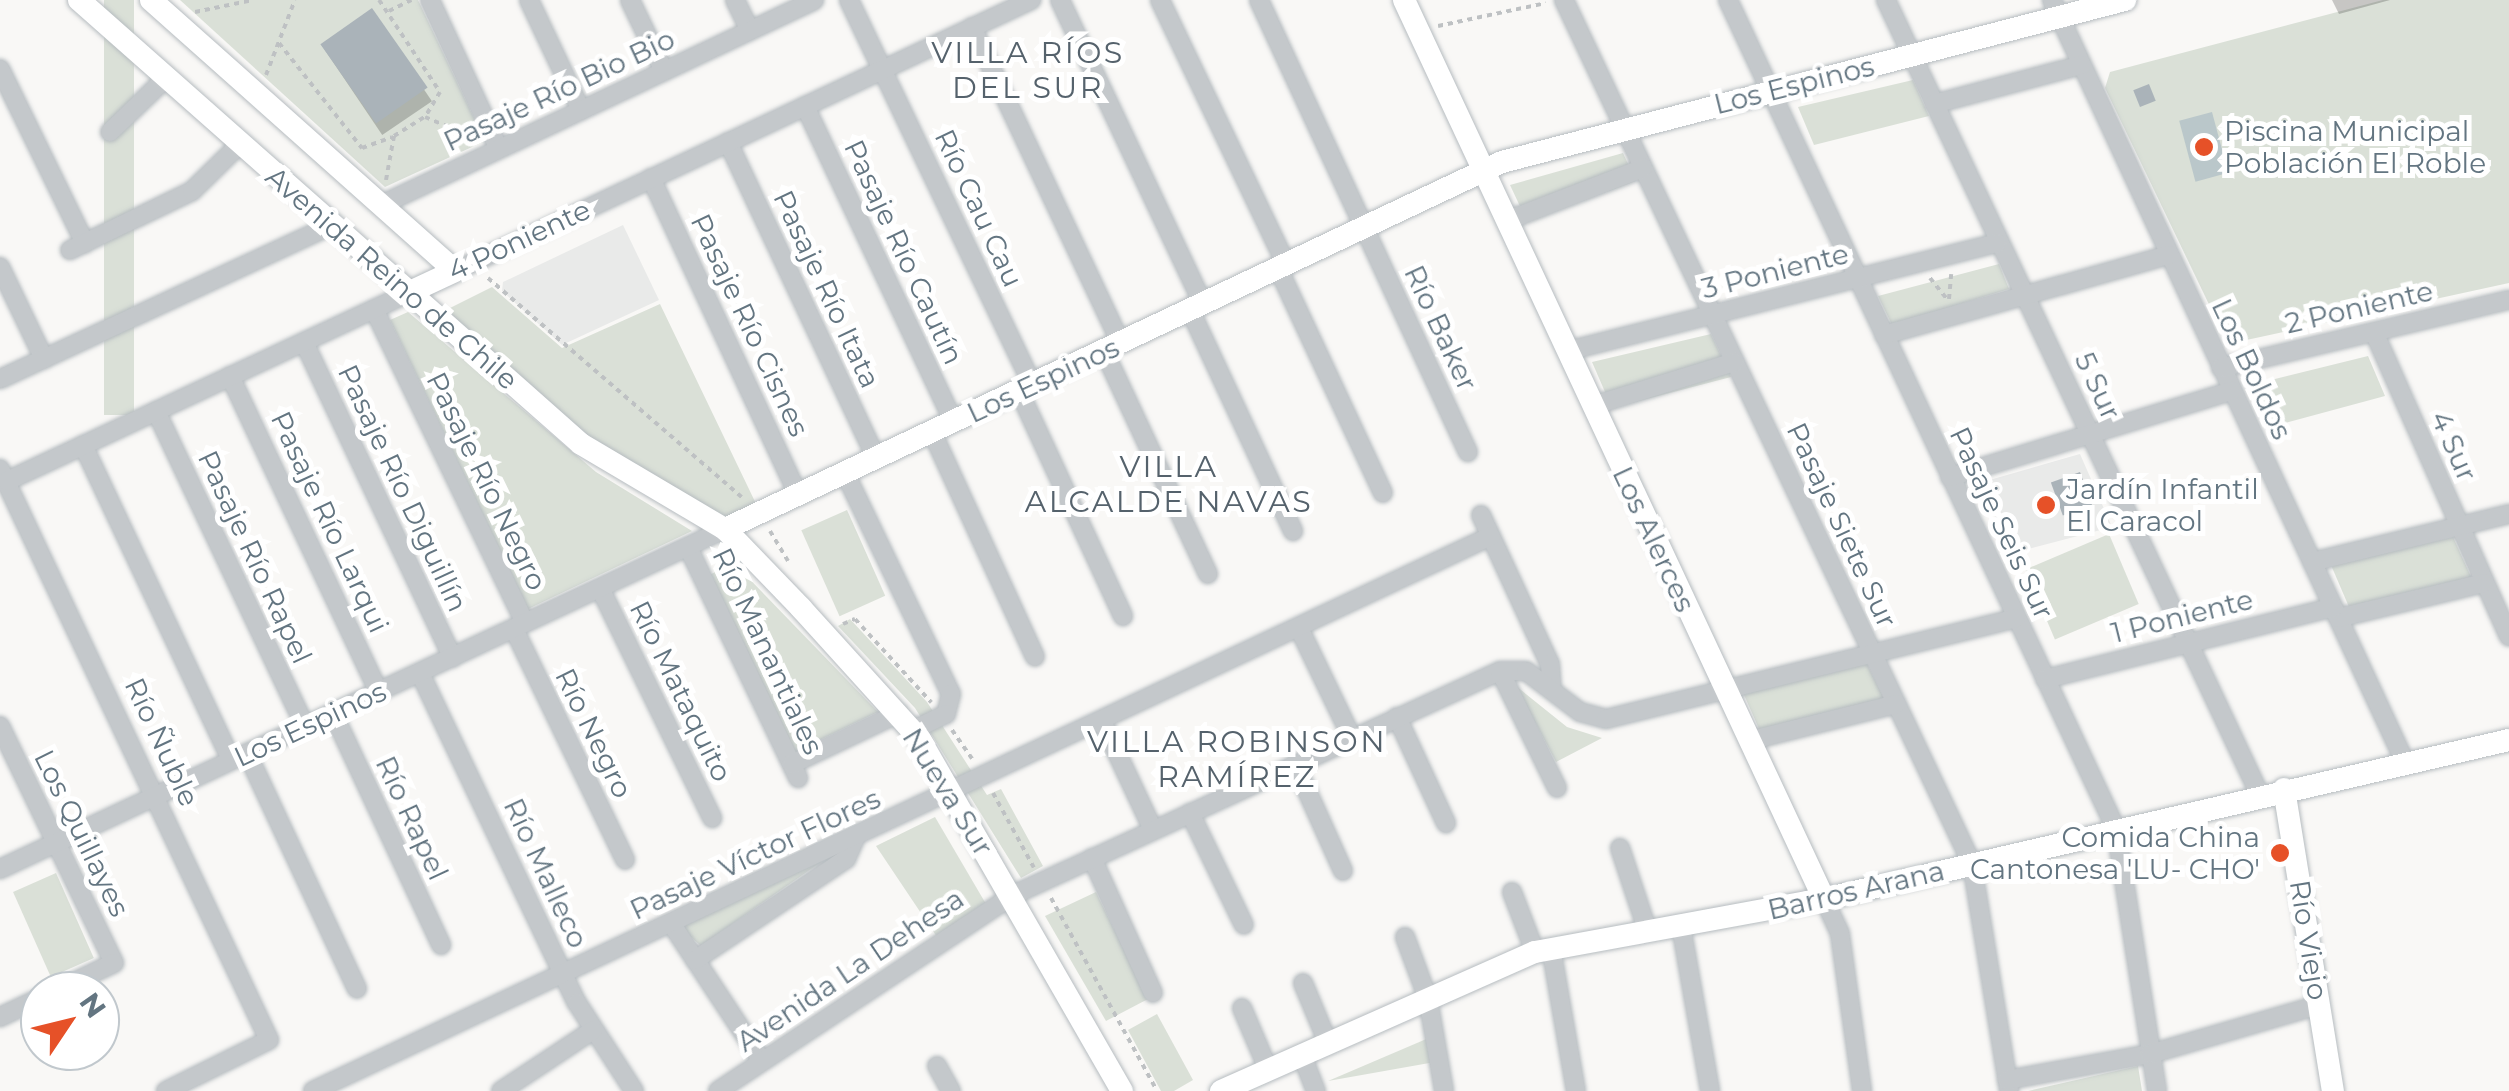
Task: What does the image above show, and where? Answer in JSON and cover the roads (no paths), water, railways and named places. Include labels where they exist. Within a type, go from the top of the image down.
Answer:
[{"type":"street","name":"Avenida Reino de Chile","points":[[79,0],[596,457],[725,529]]},
{"type":"street","name":"Avenida Reino de Chile","points":[[152,0],[381,204],[463,267]]},
{"type":"street","points":[[430,0],[499,148]]},
{"type":"street","points":[[530,0],[581,110]]},
{"type":"street","points":[[630,0],[664,71]]},
{"type":"street","points":[[736,0],[750,30]]},
{"type":"street","name":"Pasaje Río Bio Bio","points":[[381,204],[814,0]]},
{"type":"street","name":"Río Cau Cau","points":[[850,0],[1026,388],[1123,616]]},
{"type":"street","name":"4 Poniente","points":[[6,488],[83,445],[1031,0]]},
{"type":"street","points":[[1060,0],[1294,531]]},
{"type":"street","points":[[1160,0],[1383,494]]},
{"type":"street","name":"Río Baker","points":[[1259,0],[1468,452]]},
{"type":"street","name":"Los Alerces","points":[[1404,0],[1840,934],[1862,1091]]},
{"type":"street","name":"Pasaje Siete Sur","points":[[1563,0],[1972,864],[2008,1086]]},
{"type":"street","name":"Pasaje Seis Sur","points":[[1728,0],[2116,829],[2157,1091]]},
{"type":"street","name":"5 Sur","points":[[1886,0],[1997,243],[2260,795]]},
{"type":"street","name":"Los Espinos","points":[[0,869],[1483,170],[1910,55],[2056,8],[2125,0]]},
{"type":"street","name":"Los Boldos","points":[[2056,8],[2404,760]]},
{"type":"street","points":[[972,28],[1208,574]]},
{"type":"street","points":[[1934,104],[2082,65]]},
{"type":"street","points":[[0,69],[77,247],[204,184],[240,144]]},
{"type":"street","points":[[110,132],[166,78]]},
{"type":"street","name":"Pasaje Río Cautín","points":[[805,106],[943,427],[1035,657]]},
{"type":"street","name":"Pasaje Río Itata","points":[[728,142],[876,458]]},
{"type":"street","points":[[1506,221],[1642,168]]},
{"type":"street","name":"Pasaje Río Cisnes","points":[[651,178],[798,495]]},
{"type":"street","points":[[0,379],[332,226]]},
{"type":"street","name":"3 Poniente","points":[[1567,352],[1997,243]]},
{"type":"street","points":[[1884,335],[2169,255]]},
{"type":"street","points":[[0,267],[44,359]]},
{"type":"street","name":"2 Poniente","points":[[2222,368],[2509,300]]},
{"type":"street","name":"Pasaje Río Negro","points":[[374,309],[520,626]]},
{"type":"street","name":"4 Sur","points":[[2374,332],[2509,636]]},
{"type":"street","name":"Pasaje Río Diguillín","points":[[304,342],[453,658]]},
{"type":"street","points":[[1592,406],[1734,362]]},
{"type":"street","name":"Pasaje Río Larqui","points":[[230,376],[379,692]]},
{"type":"street","points":[[1950,477],[2232,390]]},
{"type":"street","name":"Pasaje Río Rapel","points":[[156,411],[305,726]]},
{"type":"street","points":[[83,445],[357,989]]},
{"type":"street","points":[[845,473],[951,694],[946,714],[906,722]]},
{"type":"street","name":"Río Ñuble","points":[[6,488],[157,795],[269,1040],[201,1083]]},
{"type":"street","points":[[2312,562],[2509,514]]},
{"type":"street","points":[[1481,515],[1550,664],[1552,690]]},
{"type":"street","name":"Nueva Sur","points":[[725,529],[906,722],[952,793],[1122,1091]]},
{"type":"street","name":"Pasaje Víctor Flores","points":[[313,1091],[1491,536]]},
{"type":"street","name":"Río Manantiales","points":[[688,546],[795,771],[906,722]]},
{"type":"street","name":"1 Poniente","points":[[2045,678],[2187,644],[2484,583]]},
{"type":"street","name":"Río Mataquito","points":[[600,588],[712,818]]},
{"type":"street","points":[[1557,788],[1500,671],[1526,671],[1586,716],[1606,719],[1723,686],[2016,618]]},
{"type":"street","name":"Río Negro","points":[[520,626],[624,860]]},
{"type":"street","points":[[1299,628],[1352,738]]},
{"type":"street","name":"Avenida La Dehesa","points":[[718,1091],[1011,896],[1500,671]]},
{"type":"street","name":"Río Malleco","points":[[420,673],[563,973],[593,1030],[634,1091]]},
{"type":"street","points":[[1748,741],[1896,704]]},
{"type":"street","name":"Río Rapel","points":[[333,713],[441,945]]},
{"type":"street","points":[[1396,717],[1446,823]]},
{"type":"street","points":[[1102,722],[1153,830]]},
{"type":"street","name":"Los Quillayes","points":[[2,733],[114,964],[99,971]]},
{"type":"street","name":"Barros Arana","points":[[1221,1091],[1543,950],[1824,899],[2404,760],[2509,740]]},
{"type":"street","points":[[1294,764],[1343,871]]},
{"type":"street","name":"Río Viejo","points":[[2284,789],[2333,1091]]},
{"type":"street","points":[[1190,812],[1244,924]]},
{"type":"street","points":[[695,960],[846,858],[856,837]]},
{"type":"street","points":[[1620,848],[1648,932]]},
{"type":"street","points":[[1092,858],[1153,993]]},
{"type":"street","points":[[1512,892],[1543,950],[1576,1091]]},
{"type":"street","points":[[671,923],[762,1062]]},
{"type":"street","points":[[1682,926],[1710,1091]]},
{"type":"street","points":[[1405,937],[1428,999],[1444,1091]]},
{"type":"street","points":[[1303,982],[1328,1044]]},
{"type":"street","points":[[2008,1086],[2150,1054],[2319,1005]]},
{"type":"street","points":[[1242,1008],[1268,1069]]},
{"type":"street","points":[[501,1091],[593,1030]]},
{"type":"street","points":[[1302,1054],[1316,1091]]},
{"type":"street","points":[[937,1066],[952,1091]]},
{"type":"street","points":[[166,1091],[201,1083]]},
{"type":"place","name":"Piscina Municipal Población El Roble","points":[[2204,147]]},
{"type":"place","name":"Jardín Infantil El Caracol","points":[[2046,505]]},
{"type":"place","name":"Comida China Cantonesa 'LU- CHO'","points":[[2280,853]]},
{"type":"district","name":"VILLA RÍOS DEL SUR","points":[[1028,70]]},
{"type":"district","name":"VILLA ALCALDE NAVAS","points":[[1169,484]]},
{"type":"district","name":"VILLA ROBINSON RAMÍREZ","points":[[1237,759]]}]
